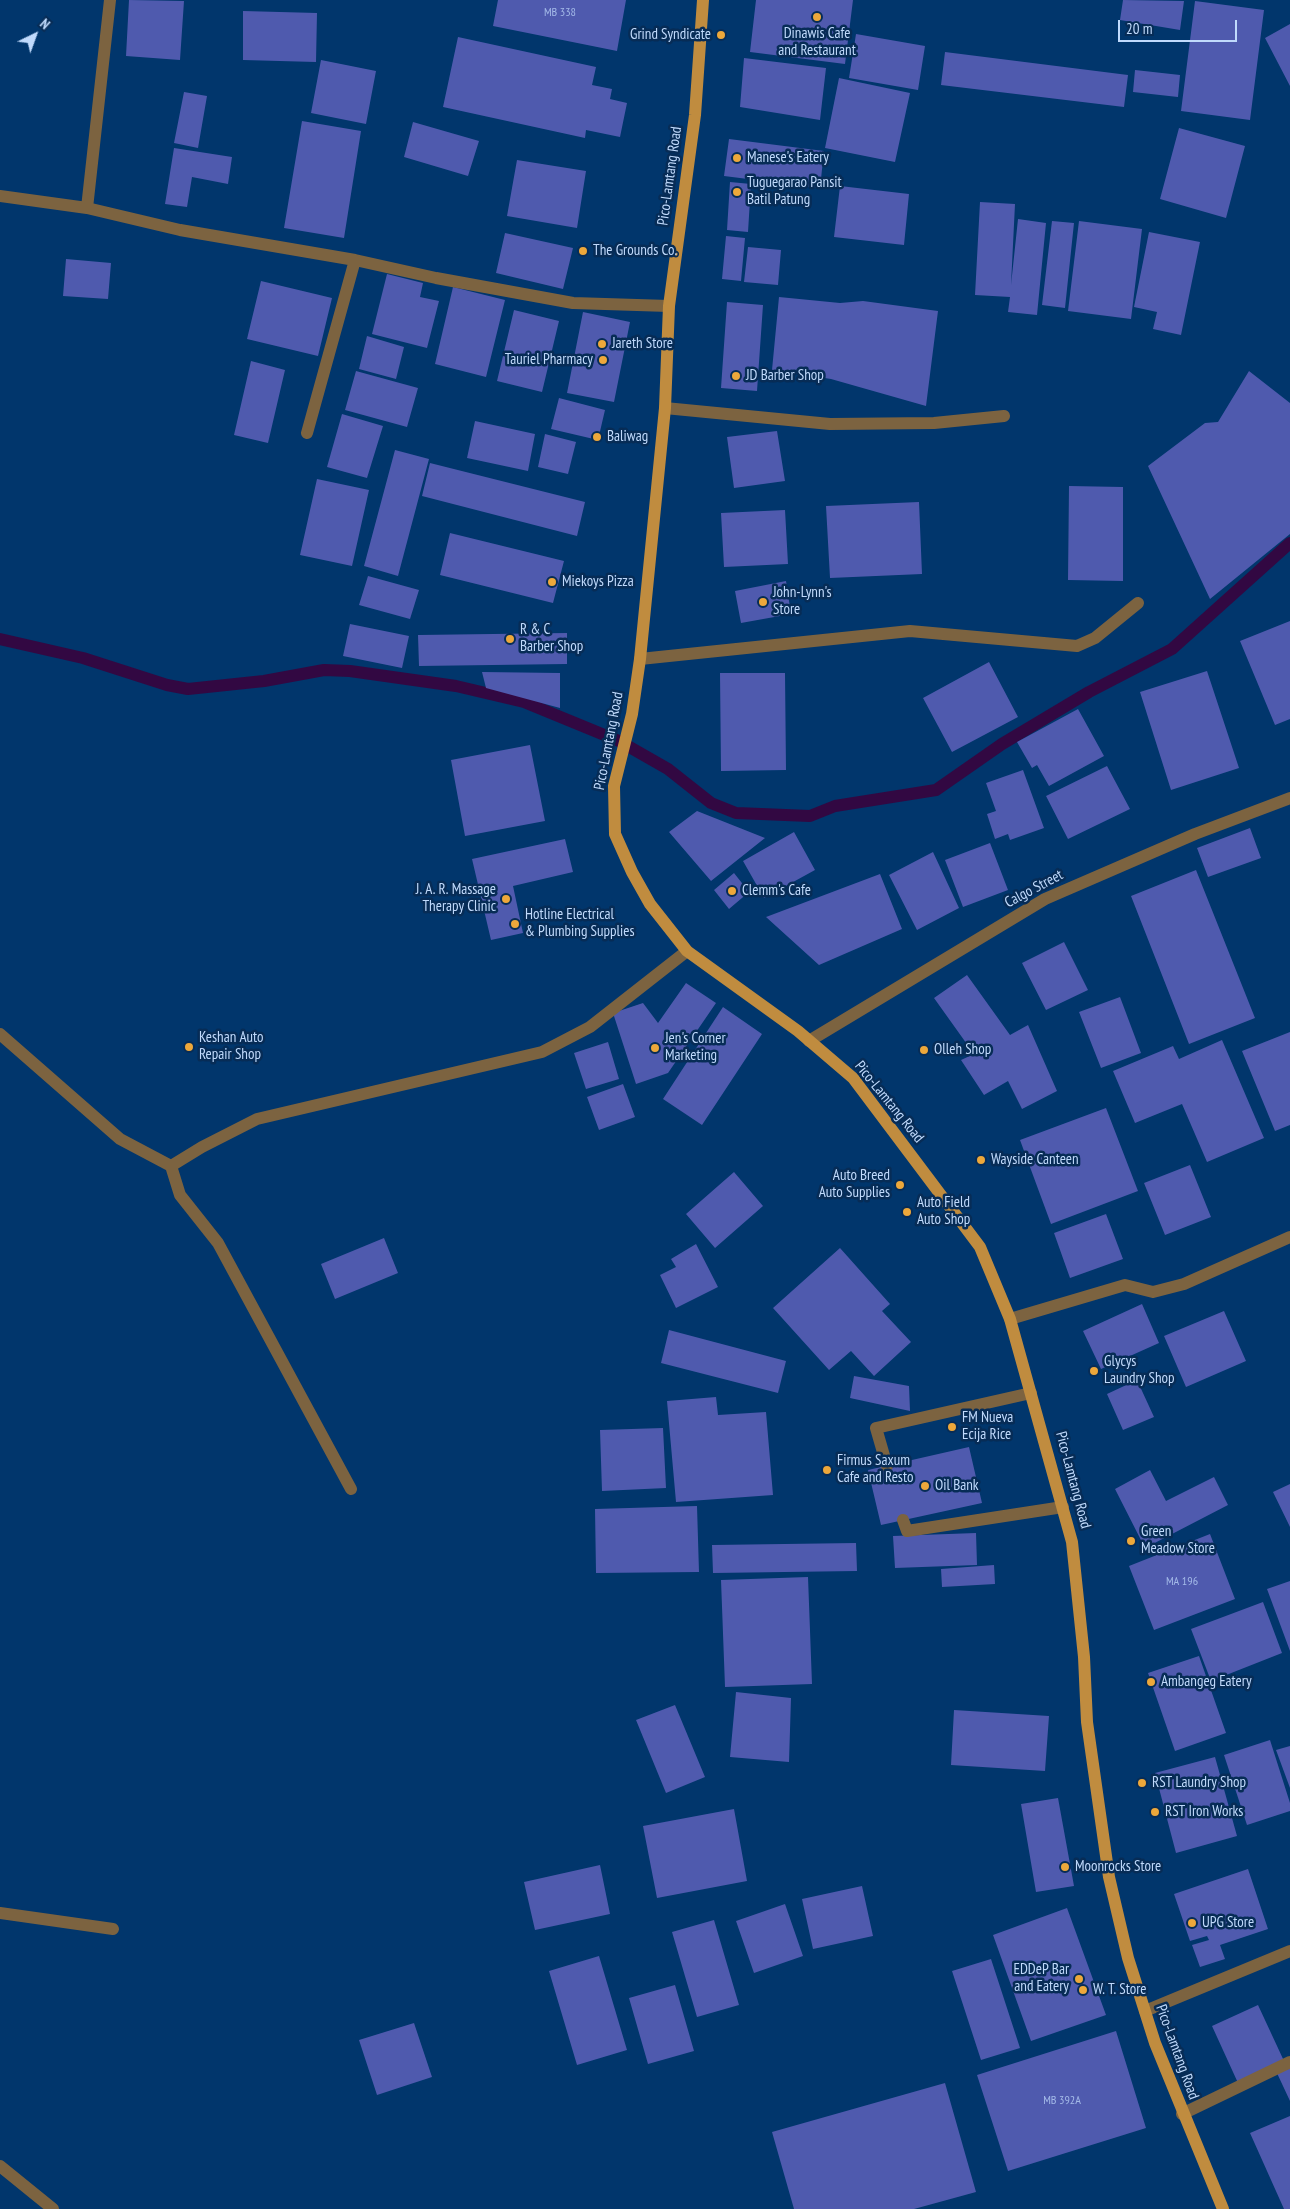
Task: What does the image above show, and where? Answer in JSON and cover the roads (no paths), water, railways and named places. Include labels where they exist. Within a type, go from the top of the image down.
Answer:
[{"type":"main road","name":"Pico-Lamtang Road","points":[[703,0],[695,115],[668,306],[665,408],[640,659],[632,714],[614,786],[615,834],[632,872],[650,904],[687,951],[808,1041],[853,1078],[980,1247],[1010,1319],[1032,1392],[1072,1542],[1084,1657],[1087,1722],[1109,1877],[1128,1958],[1144,2011],[1182,2114],[1223,2209]]},
{"type":"street","points":[[87,208],[110,0]]},
{"type":"street","points":[[0,196],[87,208],[180,230],[355,260],[436,278],[573,303],[668,306]]},
{"type":"street","points":[[307,433],[355,260]]},
{"type":"street","points":[[665,408],[830,424],[934,423],[1004,416]]},
{"type":"street","points":[[640,659],[910,631],[1077,646],[1095,638],[1138,603]]},
{"type":"street","name":"Calgo Street","points":[[808,1041],[1045,899],[1196,834],[1290,798]]},
{"type":"street","points":[[171,1166],[257,1119],[542,1052],[590,1027],[687,951]]},
{"type":"street","points":[[0,1034],[120,1139],[171,1166],[180,1195],[218,1244],[351,1489]]},
{"type":"street","points":[[1010,1319],[1125,1285],[1153,1292],[1184,1284],[1290,1237]]},
{"type":"street","points":[[887,1466],[876,1428],[1032,1392]]},
{"type":"street","points":[[902,1520],[907,1531],[1063,1507]]},
{"type":"street","points":[[0,1912],[113,1929]]},
{"type":"street","points":[[1144,2011],[1290,1951]]},
{"type":"street","points":[[1182,2114],[1290,2062]]},
{"type":"street","points":[[0,2166],[53,2209]]},
{"type":"waterway","points":[[0,639],[83,658],[167,685],[188,689],[264,681],[324,670],[350,671],[456,686],[524,702],[619,741],[668,769],[711,803],[736,813],[810,816],[835,806],[936,790],[1002,744],[1089,692],[1172,649],[1290,543]]},
{"type":"place","name":"Dinawis Cafe and Restaurant","points":[[817,17]]},
{"type":"place","name":"Grind Syndicate","points":[[721,35]]},
{"type":"place","name":"Manese's Eatery","points":[[737,158]]},
{"type":"place","name":"Tuguegarao Pansit Batil Patung","points":[[737,192]]},
{"type":"place","name":"The Grounds Co.","points":[[583,251]]},
{"type":"place","name":"Jareth Store","points":[[602,344]]},
{"type":"place","name":"Tauriel Pharmacy","points":[[603,360]]},
{"type":"place","name":"JD Barber Shop","points":[[736,376]]},
{"type":"place","name":"Baliwag","points":[[597,437]]},
{"type":"place","name":"Miekoys Pizza","points":[[552,582]]},
{"type":"place","name":"John-Lynn's Store","points":[[763,602]]},
{"type":"place","name":"R & C Barber Shop","points":[[510,639]]},
{"type":"place","name":"Clemm's Cafe","points":[[732,891]]},
{"type":"place","name":"J. A. R. Massage Therapy Clinic","points":[[506,899]]},
{"type":"place","name":"Hotline Electrical & Plumbing Supplies","points":[[515,924]]},
{"type":"place","name":"Keshan Auto Repair Shop","points":[[189,1047]]},
{"type":"place","name":"Jen's Corner Marketing","points":[[655,1048]]},
{"type":"place","name":"Olleh Shop","points":[[924,1050]]},
{"type":"place","name":"Wayside Canteen","points":[[981,1160]]},
{"type":"place","name":"Auto Breed Auto Supplies","points":[[900,1185]]},
{"type":"place","name":"Auto Field Auto Shop","points":[[907,1212]]},
{"type":"place","name":"Glycys Laundry Shop","points":[[1094,1371]]},
{"type":"place","name":"FM Nueva Ecija Rice","points":[[952,1427]]},
{"type":"place","name":"Firmus Saxum Cafe and Resto","points":[[827,1470]]},
{"type":"place","name":"Oil Bank","points":[[925,1486]]},
{"type":"place","name":"Green Meadow Store","points":[[1131,1541]]},
{"type":"place","name":"Ambangeg Eatery","points":[[1151,1682]]},
{"type":"place","name":"RST Laundry Shop","points":[[1142,1783]]},
{"type":"place","name":"RST Iron Works","points":[[1155,1812]]},
{"type":"place","name":"Moonrocks Store","points":[[1065,1867]]},
{"type":"place","name":"UPG Store","points":[[1192,1923]]},
{"type":"place","name":"EDDeP Bar and Eatery","points":[[1079,1979]]},
{"type":"place","name":"W. T. Store","points":[[1083,1990]]}]
